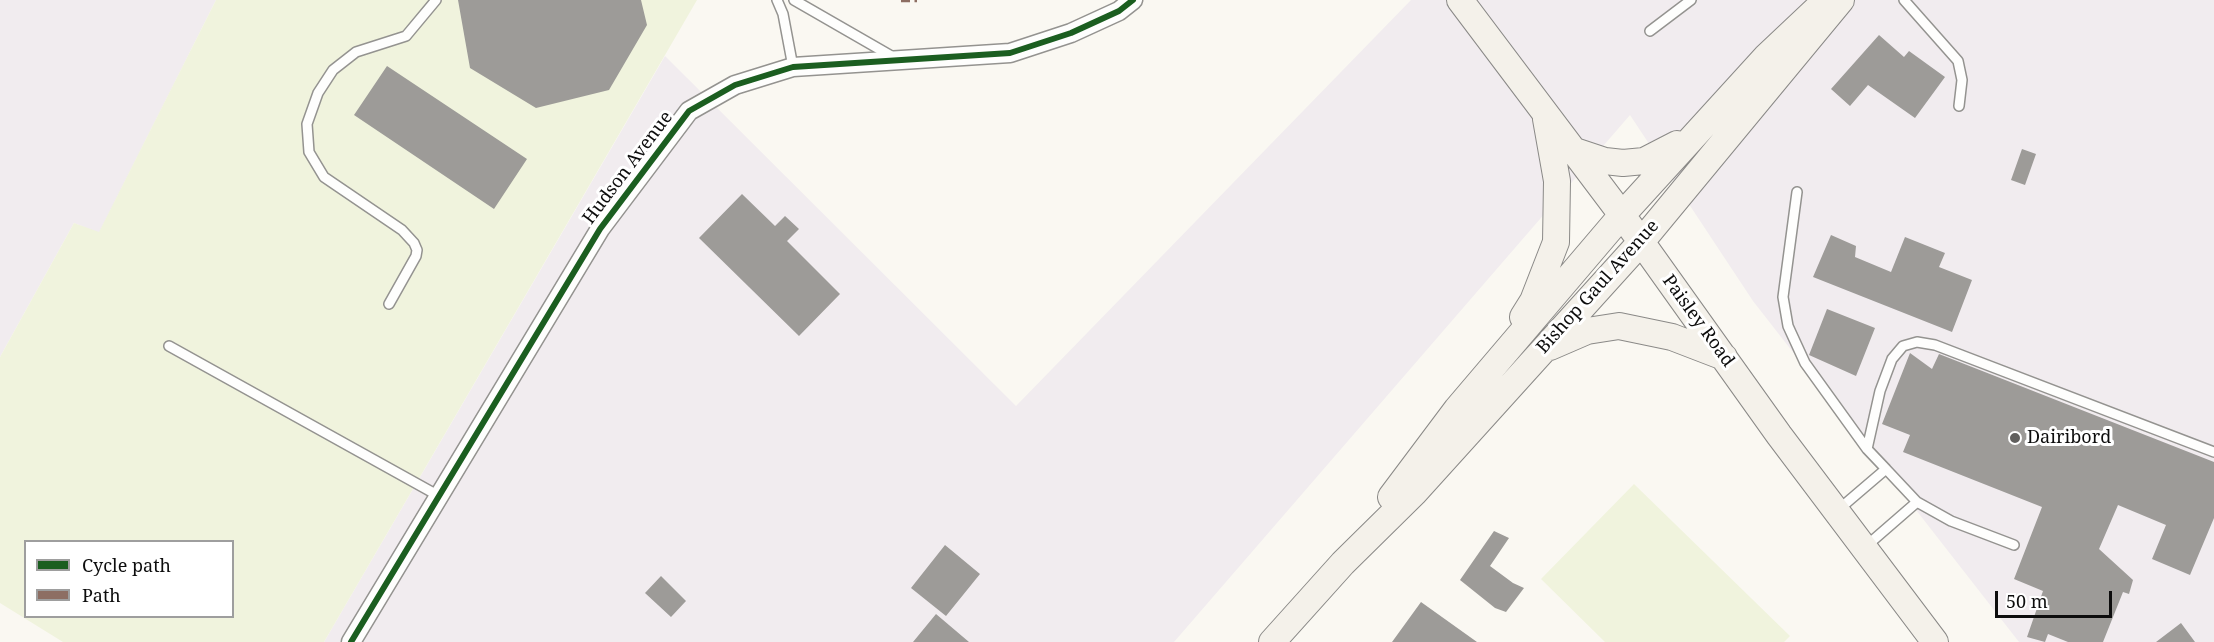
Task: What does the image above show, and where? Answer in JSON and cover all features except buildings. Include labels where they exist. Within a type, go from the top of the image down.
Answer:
[{"type":"main road","name":"Paisley Road","points":[[1460,0],[1545,116],[1622,215],[1935,642]]},
{"type":"main road","name":"Bishop Gaul Avenue","points":[[1343,563],[1433,439],[1622,215],[1766,57],[1827,0]]},
{"type":"main road","name":"Bishop Gaul Avenue","points":[[1272,642],[1343,563],[1414,493],[1537,354],[1641,242],[1841,0]]},
{"type":"main road","points":[[1493,369],[1533,301],[1556,242],[1557,181],[1545,116]]},
{"type":"main road","points":[[1572,150],[1605,161],[1644,161],[1694,134]]},
{"type":"main road","points":[[1537,354],[1587,331],[1619,326],[1671,338],[1724,357]]},
{"type":"street","name":"Hudson Avenue","points":[[351,642],[600,229],[689,111],[735,86],[793,67],[1010,53],[1071,33],[1119,11],[1132,0]]},
{"type":"lane","points":[[389,304],[416,256],[417,250],[414,243],[402,230],[324,177],[309,152],[308,124],[318,93],[333,70],[356,52],[406,36],[436,0]]},
{"type":"lane","points":[[777,0],[783,14],[793,67]]},
{"type":"lane","points":[[794,0],[896,59]]},
{"type":"lane","points":[[1650,30],[1691,0]]},
{"type":"lane","points":[[1904,0],[1958,61],[1962,80],[1959,106]]},
{"type":"lane","points":[[1797,192],[1783,297],[1788,326],[1805,363],[1867,448],[1917,502],[1951,521],[2014,545]]},
{"type":"lane","points":[[1867,448],[1880,391],[1892,359],[1903,346],[1917,342],[1935,345],[2214,452]]},
{"type":"lane","points":[[169,346],[439,496]]},
{"type":"lane","points":[[1837,511],[1886,469]]},
{"type":"lane","points":[[1864,548],[1917,502]]},
{"type":"shaded area","points":[[0,0],[216,0],[99,233],[74,223],[0,357]]},
{"type":"shaded area","points":[[1411,0],[2214,0],[2214,642],[2019,642],[1753,301],[1630,115],[1174,642],[324,642],[665,56],[1016,406]]},
{"type":"green space","points":[[216,0],[697,0],[324,642],[63,642],[24,618],[234,618],[234,540],[24,540],[24,618],[0,603],[0,357],[74,223],[99,232]]},
{"type":"green space","points":[[1634,484],[1790,636],[1784,642],[1605,642],[1541,579]]},
{"type":"marked path","points":[[901,0],[917,0]]},
{"type":"cycle path","points":[[351,642],[600,229],[689,111],[735,85],[793,67],[1010,53],[1071,33],[1119,11],[1133,0]]},
{"type":"place","name":"Dairibord","points":[[2015,438]]}]
